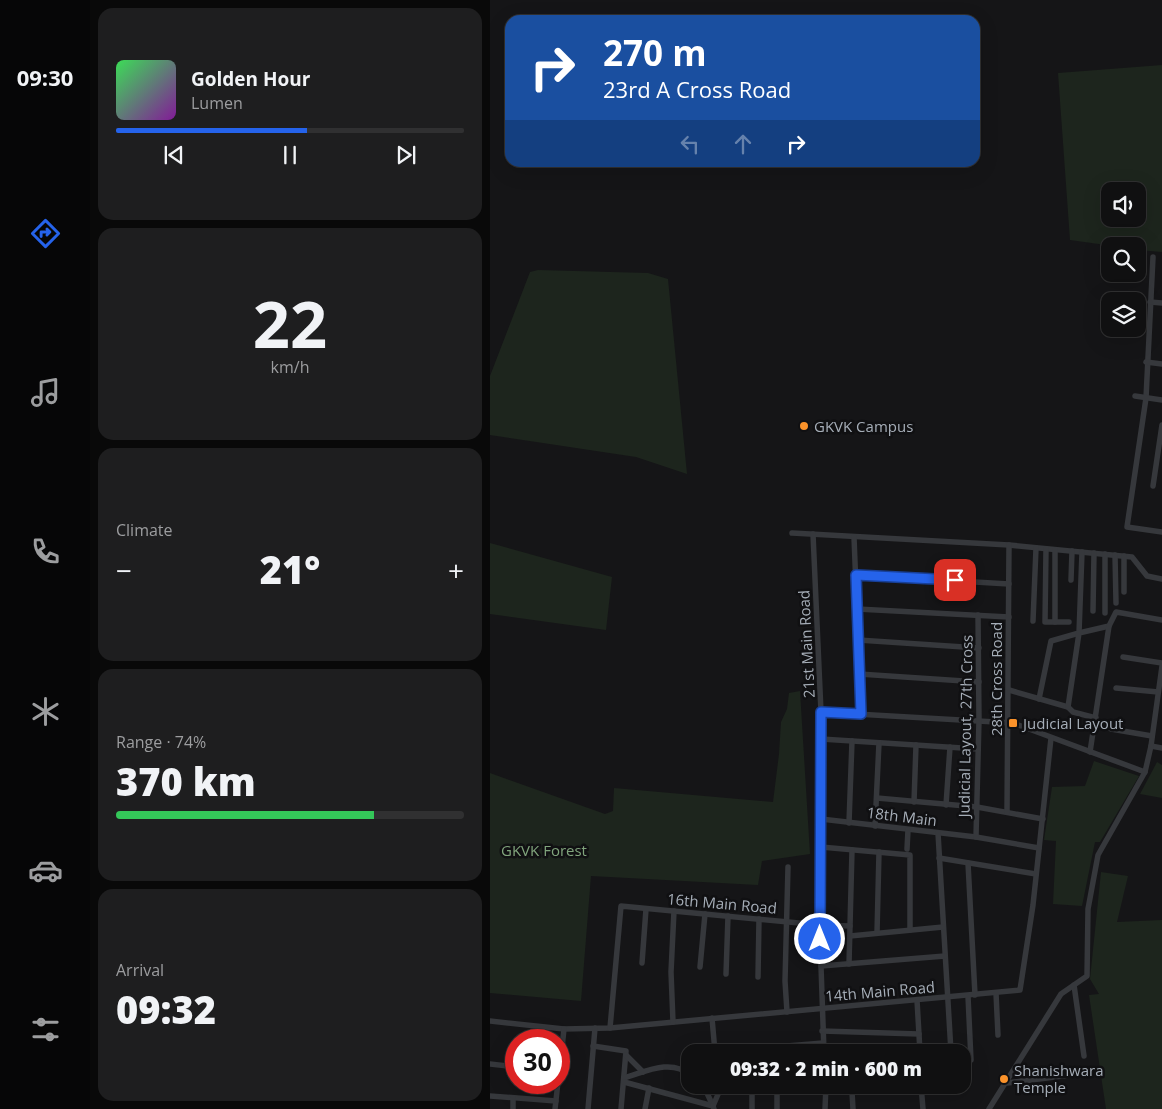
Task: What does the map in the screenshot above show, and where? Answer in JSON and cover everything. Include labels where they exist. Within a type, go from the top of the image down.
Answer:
[{"type":"street","points":[[1153,257],[1146,362],[1146,398],[1127,526],[1162,532]]},
{"type":"street","points":[[1150,302],[1162,302]]},
{"type":"street","points":[[1146,362],[1162,364]]},
{"type":"street","points":[[1135,396],[1162,400]]},
{"type":"street","points":[[1153,486],[1160,453],[1162,425]]},
{"type":"street","points":[[792,533],[1009,545],[1124,556],[1132,557],[1146,576],[1162,579]]},
{"type":"street","name":"21st Main Road","points":[[813,534],[821,712],[820,966],[823,1043]]},
{"type":"street","points":[[854,537],[861,714]]},
{"type":"street","name":"28th Cross Road","points":[[1007,812],[1009,545]]},
{"type":"street","points":[[1033,620],[1036,548]]},
{"type":"street","points":[[1046,549],[1045,622],[1069,622]]},
{"type":"street","points":[[1055,622],[1056,550]]},
{"type":"street","points":[[1071,580],[1072,551]]},
{"type":"street","points":[[1068,707],[1079,633],[1082,552]]},
{"type":"street","points":[[1093,612],[1094,553]]},
{"type":"street","points":[[1105,554],[1105,613]]},
{"type":"street","points":[[1114,555],[1116,603]]},
{"type":"street","points":[[1124,556],[1124,592]]},
{"type":"street","points":[[856,575],[1009,584]]},
{"type":"street","points":[[857,609],[1009,617]]},
{"type":"street","points":[[1090,752],[1109,626],[1116,612],[1162,620]]},
{"type":"street","name":"Judicial Layout, 27th Cross","points":[[976,837],[979,720],[978,615]]},
{"type":"street","points":[[1039,699],[1051,641],[1109,626]]},
{"type":"street","points":[[858,640],[978,648]]},
{"type":"street","points":[[990,1109],[1061,994],[1087,976],[1088,909],[1098,855],[1145,772],[1151,746],[1158,692],[1161,684],[1162,664],[1123,657]]},
{"type":"street","points":[[860,674],[979,682]]},
{"type":"street","points":[[1116,688],[1158,692]]},
{"type":"street","points":[[1009,690],[1068,707],[1073,712],[1096,718]]},
{"type":"street","points":[[821,712],[1008,723],[1145,772]]},
{"type":"street","points":[[1111,730],[1152,736]]},
{"type":"street","name":"14th Main Road","points":[[490,1021],[564,1029],[610,1028],[1020,990],[1036,874],[1051,738]]},
{"type":"street","points":[[821,739],[978,749]]},
{"type":"street","points":[[849,823],[852,741]]},
{"type":"street","points":[[876,826],[879,743]]},
{"type":"street","points":[[914,802],[916,745]]},
{"type":"street","points":[[1151,746],[1162,748]]},
{"type":"street","points":[[946,804],[950,748]]},
{"type":"street","points":[[877,798],[977,807],[1042,819]]},
{"type":"street","name":"18th Main","points":[[821,819],[976,837],[1039,848]]},
{"type":"street","points":[[908,830],[910,930]]},
{"type":"street","points":[[938,833],[950,1044]]},
{"type":"street","points":[[821,848],[908,852]]},
{"type":"street","points":[[849,964],[852,850]]},
{"type":"street","points":[[877,933],[878,852]]},
{"type":"street","points":[[939,858],[1036,874]]},
{"type":"street","points":[[968,862],[975,995]]},
{"type":"street","points":[[787,1012],[785,981],[788,867]]},
{"type":"street","name":"16th Main Road","points":[[610,1028],[621,906],[820,925],[850,926]]},
{"type":"street","points":[[642,963],[646,909]]},
{"type":"street","points":[[673,1022],[671,972],[674,911]]},
{"type":"street","points":[[700,967],[705,914]]},
{"type":"street","points":[[726,974],[728,916]]},
{"type":"street","points":[[758,978],[759,919]]},
{"type":"street","points":[[850,936],[943,926]]},
{"type":"street","points":[[820,966],[945,956]]},
{"type":"street","points":[[1074,985],[1084,1056]]},
{"type":"street","points":[[996,993],[998,1035]]},
{"type":"street","points":[[968,996],[970,1044]]},
{"type":"street","points":[[917,1000],[920,1044]]},
{"type":"street","points":[[712,1018],[714,1044]]},
{"type":"street","points":[[588,1109],[594,1028]]},
{"type":"street","points":[[822,1031],[919,1034]]},
{"type":"street","points":[[816,1044],[823,1043]]},
{"type":"street","points":[[593,1046],[626,1051],[626,1055],[644,1072]]},
{"type":"street","points":[[626,1055],[621,1108],[628,1109]]},
{"type":"street","points":[[490,1064],[505,1066]]},
{"type":"street","points":[[624,1080],[661,1067],[674,1066],[681,1069]]},
{"type":"street","points":[[1007,1083],[1078,1074]]},
{"type":"street","points":[[624,1080],[714,1107]]},
{"type":"street","points":[[645,1109],[649,1088]]},
{"type":"street","points":[[555,1109],[557,1094]]},
{"type":"street","points":[[708,1094],[714,1107]]},
{"type":"street","points":[[714,1107],[719,1094]]},
{"type":"street","points":[[752,1094],[752,1109]]},
{"type":"street","points":[[776,1094],[777,1109]]},
{"type":"street","points":[[825,1109],[826,1094]]},
{"type":"street","points":[[852,1094],[853,1109]]},
{"type":"street","points":[[922,1094],[924,1109]]},
{"type":"street","points":[[490,1096],[556,1101]]},
{"type":"street","points":[[512,1109],[513,1098]]},
{"type":"green space","points":[[1162,65],[1162,252],[1146,251],[1146,237],[1101,237],[1101,244],[1070,240],[1058,73]]},
{"type":"green space","points":[[538,270],[648,273],[668,279],[687,474],[636,457],[490,435],[490,376],[530,272]]},
{"type":"green space","points":[[490,543],[612,577],[606,630],[490,614]]},
{"type":"green space","name":"GKVK Forest","points":[[800,691],[810,854],[762,861],[758,885],[591,876],[581,1001],[490,993],[490,773],[605,814],[613,811],[614,788],[773,802],[781,722],[787,709],[789,693]]},
{"type":"green space","points":[[1094,761],[1139,776],[1100,842],[1095,842],[1082,906],[1053,904],[1056,841],[1044,840],[1052,787],[1085,786]]},
{"type":"green space","points":[[1157,762],[1162,765],[1162,798],[1140,794]]},
{"type":"green space","points":[[1101,872],[1128,876],[1117,922],[1162,920],[1162,1109],[1106,1109],[1089,995],[1099,994],[1090,979]]},
{"type":"place","name":"GKVK Campus","points":[[804,426]]},
{"type":"place","name":"Judicial Layout","points":[[1013,723]]},
{"type":"place","name":"Shanishwara Temple","points":[[1004,1079]]},
{"type":"route","points":[[820,939],[821,712],[861,714],[856,575],[955,580]]}]
